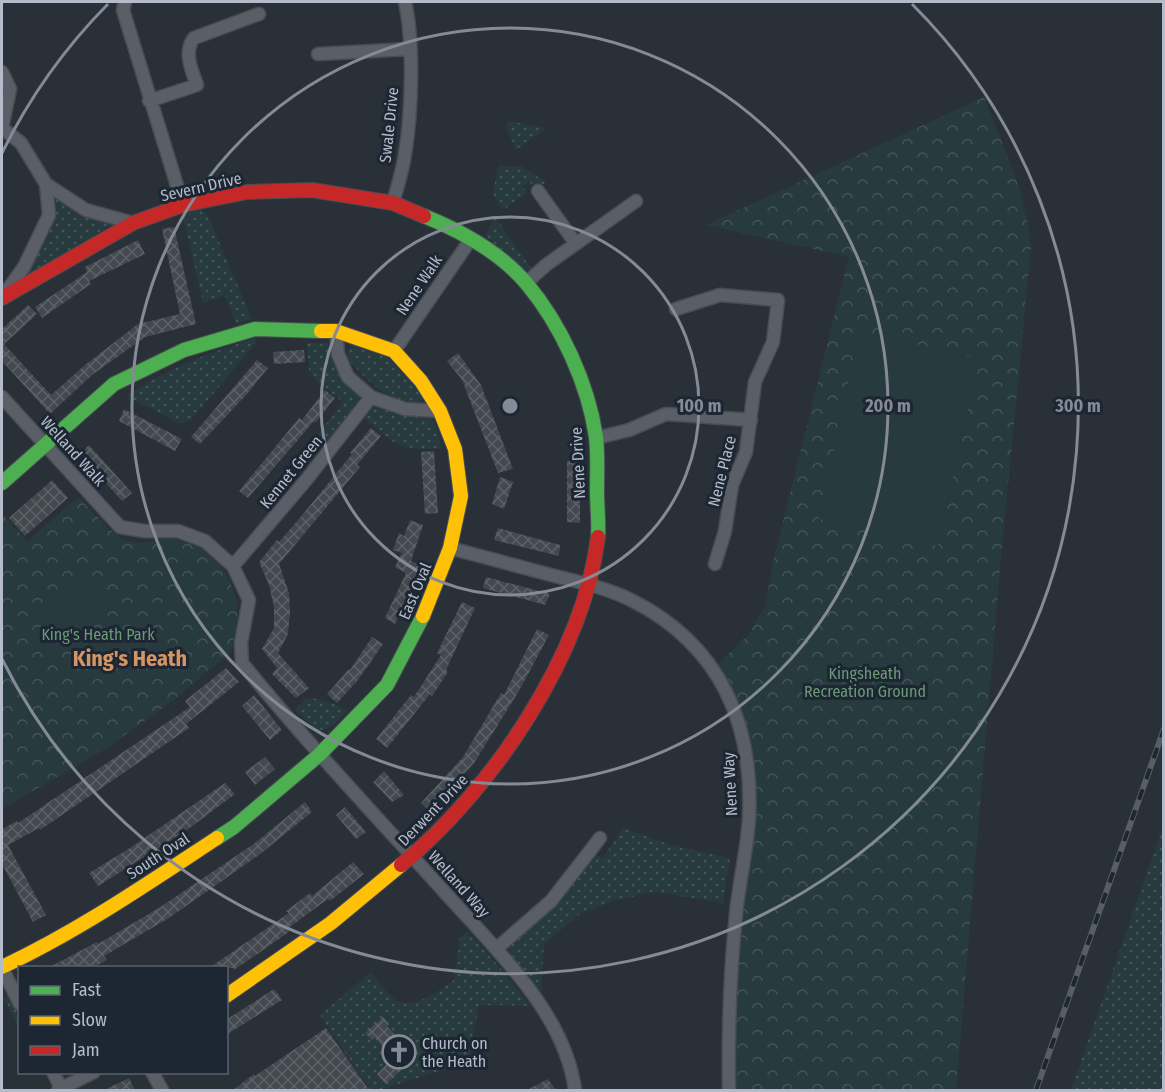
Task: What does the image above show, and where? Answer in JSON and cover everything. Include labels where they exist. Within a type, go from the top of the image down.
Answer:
[{"type":"street","points":[[125,2],[123,10],[149,101],[183,205]]},
{"type":"street","name":"Swale Drive","points":[[393,203],[405,154],[410,92],[405,2]]},
{"type":"street","points":[[149,101],[197,85],[190,65],[189,50],[194,38],[259,14]]},
{"type":"street","points":[[318,54],[409,49]]},
{"type":"street","points":[[2,72],[10,89],[2,128],[21,142],[46,184],[49,215],[24,267],[2,298]]},
{"type":"street","points":[[46,184],[86,210],[133,223]]},
{"type":"street","name":"Severn Drive","points":[[2,298],[133,223],[183,205],[247,192],[312,190],[393,203]]},
{"type":"street","points":[[538,191],[576,244]]},
{"type":"street","points":[[526,283],[546,265],[636,201]]},
{"type":"street","name":"Nene Drive","points":[[393,203],[471,238],[498,258],[526,283],[556,326],[589,404],[596,438],[598,534],[588,584]]},
{"type":"street","name":"Nene Walk","points":[[394,351],[471,238]]},
{"type":"street","name":"Nene Place","points":[[676,309],[720,295],[778,300],[773,342],[755,382],[746,452],[732,485],[725,531],[715,564]]},
{"type":"street","name":"East Oval","points":[[2,483],[114,384],[184,350],[255,329],[336,331],[394,351],[421,381],[440,411],[455,450],[461,496],[450,548],[428,609],[387,685],[319,755]]},
{"type":"street","points":[[336,331],[338,354],[348,377],[371,397],[405,409],[440,411]]},
{"type":"street","name":"Welland Walk","points":[[2,397],[120,527],[144,531],[178,531],[205,541],[233,566]]},
{"type":"street","name":"Kennet Green","points":[[233,566],[307,479],[371,397]]},
{"type":"street","name":"Nene Place","points":[[596,438],[629,430],[666,414],[751,420]]},
{"type":"street","name":"Nene Way","points":[[450,548],[588,584],[634,601],[677,629],[703,655],[730,699],[748,758],[750,786],[749,822],[738,891],[732,954],[729,1090]]},
{"type":"street","name":"Welland Way","points":[[233,566],[249,600],[241,643],[242,663],[319,755],[496,949],[534,995],[569,1065],[575,1090]]},
{"type":"street","name":"Derwent Drive","points":[[228,995],[331,923],[412,856],[453,818],[518,734],[562,653],[577,620],[588,584]]},
{"type":"street","name":"South Oval","points":[[2,967],[25,962],[234,827],[319,755]]},
{"type":"street","points":[[496,949],[551,901],[600,838]]},
{"type":"street","points":[[2,967],[18,1000]]},
{"type":"street","points":[[54,1074],[60,1090],[83,1081]]},
{"type":"street","points":[[153,1074],[162,1090]]},
{"type":"green space","name":"Kingsheath Recreation Ground","points":[[984,97],[1020,190],[1031,248],[1001,557],[956,1090],[737,1090],[735,1022],[737,976],[742,908],[754,829],[756,797],[753,757],[743,720],[717,665],[749,634],[765,606],[775,554],[849,257],[706,225]]},
{"type":"green space","points":[[509,121],[547,128],[516,150],[506,127]]},
{"type":"green space","points":[[498,166],[521,166],[546,182],[537,189],[529,182],[523,187],[527,193],[503,210],[493,194]]},
{"type":"green space","points":[[58,199],[94,220],[113,224],[30,274],[27,270],[47,237]]},
{"type":"green space","points":[[200,209],[207,214],[252,319],[236,323],[225,295],[203,303],[183,216]]},
{"type":"green space","points":[[495,217],[531,268],[527,271],[485,236]]},
{"type":"green space","points":[[859,332],[979,358],[938,546],[819,519]]},
{"type":"green space","points":[[254,338],[256,343],[190,421],[179,423],[126,396],[188,362]]},
{"type":"green space","points":[[307,343],[328,343],[333,360],[363,394],[307,469],[297,462],[343,402],[320,384],[309,371]]},
{"type":"green space","points":[[353,343],[385,355],[425,395],[420,402],[410,403],[399,400],[371,383],[348,359],[347,351]]},
{"type":"green space","points":[[375,404],[395,413],[432,419],[439,435],[441,448],[415,448],[397,444],[362,417]]},
{"type":"green space","name":"King's Heath Park","points":[[78,497],[123,540],[144,543],[169,537],[197,545],[217,559],[229,578],[238,605],[236,630],[230,653],[173,700],[107,748],[2,809],[2,514],[27,541]]},
{"type":"green space","points":[[88,579],[108,609],[61,642],[40,612]]},
{"type":"green space","points":[[313,698],[338,705],[347,711],[332,726],[321,730],[315,728],[295,709],[305,699]]},
{"type":"green space","points":[[1163,827],[1163,1090],[1071,1090]]},
{"type":"green space","points":[[623,828],[671,845],[730,858],[723,903],[654,892],[613,901],[581,913],[544,944],[541,993],[509,954],[509,943],[563,897],[594,854],[603,858]]},
{"type":"green space","points":[[468,932],[530,1006],[479,1005],[468,1062],[379,1090],[370,1090],[320,1015],[371,972],[387,992],[400,1002],[416,1002],[424,999],[454,980],[460,937]]},
{"type":"green space","points":[[9,995],[18,1014],[18,1027],[4,998]]},
{"type":"building","points":[[174,227],[196,324],[145,337],[92,375],[50,414],[2,361],[2,329],[28,305],[37,314],[4,344],[51,395],[138,324],[180,314],[162,229]]},
{"type":"building","points":[[138,240],[145,254],[89,281],[91,284],[42,318],[35,307],[87,272],[85,267]]},
{"type":"building","points":[[304,350],[305,362],[274,364],[273,352]]},
{"type":"building","points":[[458,353],[481,385],[513,469],[498,473],[462,380],[447,361]]},
{"type":"building","points":[[257,360],[268,368],[200,444],[191,437]]},
{"type":"building","points":[[325,390],[335,398],[316,422],[314,421],[248,498],[239,491],[299,418],[302,420]]},
{"type":"building","points":[[124,409],[182,439],[175,451],[119,421]]},
{"type":"building","points":[[371,428],[381,436],[357,465],[360,467],[279,564],[289,593],[290,611],[288,634],[278,653],[309,688],[296,698],[272,674],[277,668],[262,649],[274,628],[274,607],[269,585],[259,562],[277,540],[279,542],[299,519]]},
{"type":"building","points":[[89,445],[132,493],[122,501],[80,454]]},
{"type":"building","points":[[434,451],[438,513],[425,514],[421,452]]},
{"type":"building","points":[[580,460],[580,523],[567,522],[567,461]]},
{"type":"building","points":[[500,477],[513,482],[504,509],[492,504]]},
{"type":"building","points":[[52,480],[68,498],[25,536],[9,518]]},
{"type":"building","points":[[410,520],[423,525],[411,561],[422,566],[395,624],[385,618],[406,573],[395,567],[402,553],[393,550],[399,533],[404,536]]},
{"type":"building","points":[[498,528],[560,545],[559,556],[494,540]]},
{"type":"building","points":[[486,577],[550,594],[545,605],[483,588]]},
{"type":"building","points":[[462,602],[475,608],[446,670],[448,672],[432,696],[430,694],[387,748],[376,739],[411,695],[414,697],[441,655],[437,653]]},
{"type":"building","points":[[537,629],[549,635],[519,691],[474,763],[430,812],[421,803],[463,757],[501,693],[504,695]]},
{"type":"building","points":[[372,637],[383,644],[358,680],[337,703],[327,694],[350,670]]},
{"type":"building","points":[[226,668],[239,682],[186,724],[189,728],[40,830],[39,828],[8,845],[46,915],[33,922],[2,864],[2,829],[17,821],[18,823],[190,707],[185,701]]},
{"type":"building","points":[[254,695],[282,730],[270,740],[242,706]]},
{"type":"building","points":[[265,757],[275,769],[255,785],[245,772]]},
{"type":"building","points":[[384,771],[404,795],[392,802],[373,782]]},
{"type":"building","points":[[225,783],[235,794],[187,830],[98,886],[89,873]]},
{"type":"building","points":[[305,802],[312,812],[259,855],[169,918],[104,956],[107,960],[96,966],[52,966],[97,942],[98,944],[162,906],[255,843]]},
{"type":"building","points":[[345,807],[366,832],[356,839],[336,815]]},
{"type":"building","points":[[353,862],[364,874],[330,901],[328,899],[287,929],[289,932],[234,970],[228,966],[212,966],[289,913],[286,911],[310,893],[312,896]]},
{"type":"building","points":[[274,989],[282,1000],[228,1034],[228,1019]]},
{"type":"building","name":"Church on the Heath","points":[[383,1017],[389,1024],[387,1026],[410,1051],[408,1053],[413,1059],[386,1084],[377,1074],[393,1058],[375,1038],[372,1040],[365,1033]]},
{"type":"building","points":[[326,1028],[369,1090],[233,1090],[254,1074],[255,1076]]},
{"type":"building","points":[[129,1078],[135,1090],[104,1090]]},
{"type":"building","points":[[548,1079],[556,1090],[527,1090]]},
{"type":"railway","points":[[1036,1090],[1164,729]]},
{"type":"traffic: fast","points":[[424,216],[466,236],[505,262],[527,284],[562,336],[587,396],[596,437],[598,537]]},
{"type":"traffic: fast","points":[[2,483],[114,384],[184,350],[255,329],[321,331]]},
{"type":"traffic: fast","points":[[217,838],[234,827],[319,755],[387,685],[423,616]]},
{"type":"traffic: slow","points":[[321,331],[336,331],[394,351],[421,381],[440,411],[455,449],[461,496],[450,548],[423,616]]},
{"type":"traffic: slow","points":[[2,967],[85,923],[217,838]]},
{"type":"traffic: slow","points":[[228,995],[331,923],[401,865]]},
{"type":"traffic: jam","points":[[2,298],[133,223],[183,205],[247,192],[312,190],[393,203],[424,216]]},
{"type":"traffic: jam","points":[[401,865],[468,799],[528,718],[574,628],[589,582],[598,537]]},
{"type":"place","name":"Church on the Heath","points":[[399,1052]]},
{"type":"district","name":"King's Heath","points":[[130,658]]}]
